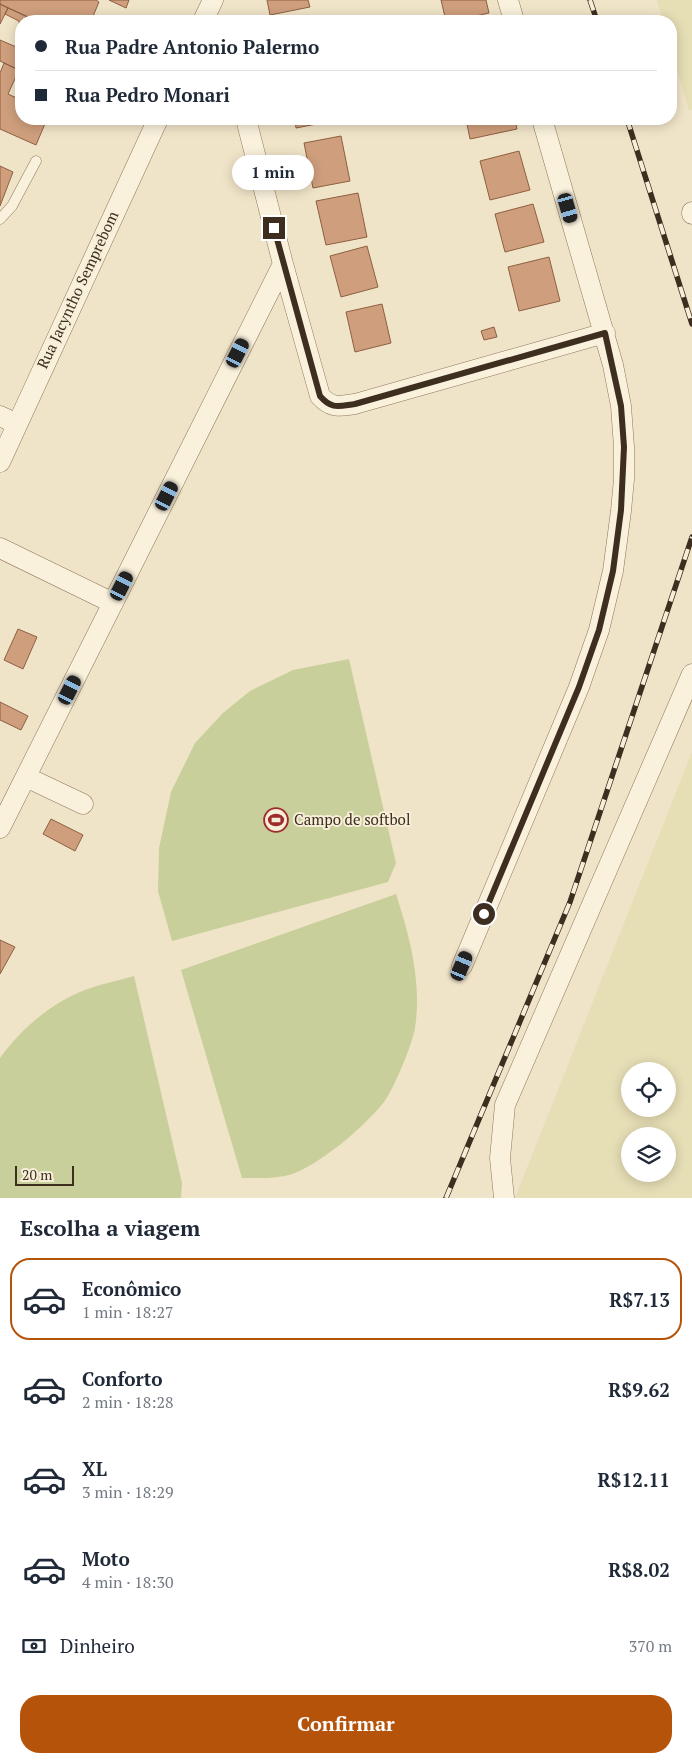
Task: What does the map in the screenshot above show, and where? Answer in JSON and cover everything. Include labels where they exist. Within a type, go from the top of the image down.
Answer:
[{"type":"street","points":[[206,15],[214,0]]},
{"type":"street","points":[[214,0],[218,15]]},
{"type":"street","points":[[508,0],[512,15]]},
{"type":"street","name":"Rua Jacyntho Semprebom","points":[[0,462],[9,420],[155,125]]},
{"type":"street","points":[[248,125],[283,264],[320,396],[327,404],[335,407],[355,404],[605,333]]},
{"type":"street","points":[[462,966],[579,687],[599,630],[613,571],[621,510],[624,447],[621,406],[605,333],[544,125]]},
{"type":"street","points":[[0,828],[283,264]]},
{"type":"street","points":[[0,548],[113,603]]},
{"type":"street","points":[[504,1198],[500,1158],[505,1105],[692,674]]},
{"type":"street","points":[[26,777],[83,804]]},
{"type":"lane","points":[[0,219],[12,206],[36,161]]},
{"type":"shaded area","points":[[657,0],[692,0],[692,110],[689,110],[677,69],[677,15],[661,15]]},
{"type":"shaded area","points":[[692,752],[692,1198],[515,1198]]},
{"type":"green space","name":"Campo de softbol","points":[[349,659],[396,863],[388,882],[172,941],[158,891],[159,848],[171,792],[195,743],[223,713],[250,691],[293,670]]},
{"type":"green space","points":[[396,894],[410,943],[416,977],[417,1011],[410,1045],[388,1096],[376,1112],[355,1132],[331,1152],[306,1168],[283,1176],[242,1178],[181,970]]},
{"type":"green space","points":[[134,976],[182,1183],[181,1198],[0,1198],[0,1058],[27,1027],[60,1002],[91,988]]},
{"type":"building","points":[[0,0],[96,0],[99,2],[94,15],[24,15],[0,4]]},
{"type":"building","points":[[109,0],[129,0],[126,8]]},
{"type":"building","points":[[267,0],[308,0],[310,7],[270,15]]},
{"type":"building","points":[[441,0],[486,0],[489,13],[480,15],[445,15]]},
{"type":"building","points":[[0,4],[8,8],[0,24]]},
{"type":"building","points":[[8,8],[23,15],[15,15],[15,19],[5,14]]},
{"type":"building","points":[[0,40],[15,46],[15,68],[0,61]]},
{"type":"building","points":[[4,63],[15,68],[15,79],[8,94],[15,97],[15,125],[44,125],[36,145],[0,129],[0,73]]},
{"type":"building","points":[[296,125],[311,125],[296,128]]},
{"type":"building","points":[[467,125],[516,125],[517,129],[470,139]]},
{"type":"building","points":[[341,136],[350,181],[313,188],[304,143]]},
{"type":"building","points":[[519,151],[530,190],[490,200],[480,161]]},
{"type":"building","points":[[0,166],[13,172],[0,206]]},
{"type":"building","points":[[358,193],[367,237],[326,245],[316,201]]},
{"type":"building","points":[[533,204],[544,242],[505,252],[495,214]]},
{"type":"building","points":[[367,246],[378,287],[341,297],[330,256]]},
{"type":"building","points":[[549,257],[560,301],[519,311],[508,267]]},
{"type":"building","points":[[382,304],[391,343],[355,352],[346,312]]},
{"type":"building","points":[[494,327],[497,337],[484,340],[481,331]]},
{"type":"building","points":[[18,629],[37,637],[23,669],[4,660]]},
{"type":"building","points":[[0,702],[28,716],[21,730],[0,720]]},
{"type":"building","points":[[51,819],[83,835],[75,851],[43,834]]},
{"type":"building","points":[[0,940],[15,947],[0,974]]},
{"type":"railway","points":[[590,0],[595,15]]},
{"type":"railway","points":[[629,125],[692,324]]},
{"type":"railway","points":[[446,1198],[570,902],[692,537]]},
{"type":"place","name":"Campo de softbol","points":[[276,820]]},
{"type":"route","points":[[274,228],[320,396],[327,404],[335,407],[355,404],[605,333],[621,406],[624,447],[624,479],[613,571],[599,630],[579,687],[484,914]]}]
